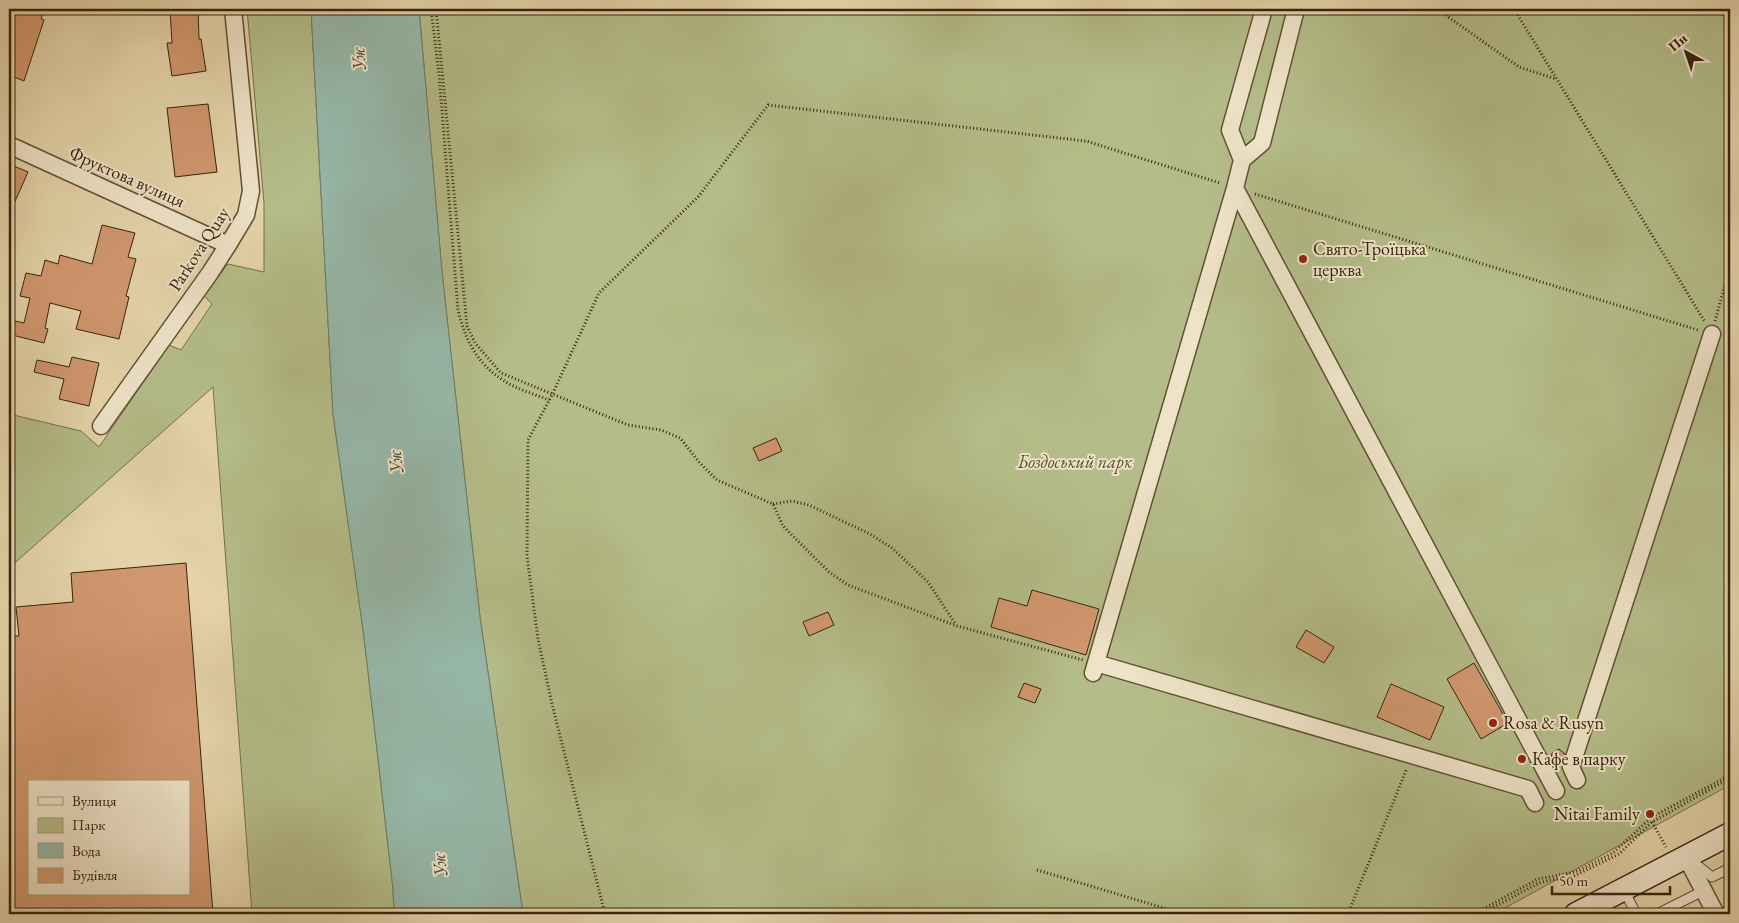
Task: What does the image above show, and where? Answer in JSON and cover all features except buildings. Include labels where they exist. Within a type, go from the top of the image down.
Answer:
[{"type":"street","name":"Parkova Quay","points":[[101,426],[210,273],[246,215],[251,191],[233,9]]},
{"type":"street","points":[[1242,160],[1230,130],[1264,9]]},
{"type":"street","points":[[1296,9],[1262,143],[1242,160],[1094,668],[1528,789],[1535,803]]},
{"type":"street","name":"Фруктова вулиця","points":[[9,145],[228,245]]},
{"type":"street","points":[[1235,188],[1556,791]]},
{"type":"street","points":[[1578,780],[1571,767],[1712,334]]},
{"type":"street","points":[[1576,914],[1730,834]]},
{"type":"street","points":[[1681,860],[1703,891],[1716,914]]},
{"type":"lane","points":[[1681,860],[1712,877],[1730,868]]},
{"type":"lane","points":[[1624,889],[1636,914]]},
{"type":"lane","points":[[1657,914],[1703,891]]},
{"type":"path","points":[[431,9],[439,74],[458,310],[463,329],[470,345],[484,366],[504,381],[549,400]]},
{"type":"path","points":[[436,9],[467,326],[475,343],[500,373],[628,425],[661,430],[680,438],[699,462],[717,480],[773,504],[792,501],[809,505],[870,534],[892,548],[928,582],[957,626]]},
{"type":"path","points":[[1437,9],[1519,67],[1557,79]]},
{"type":"path","points":[[1514,9],[1712,334]]},
{"type":"path","points":[[605,914],[538,639],[527,556],[528,440],[552,395],[599,293],[698,197],[768,104],[1086,141],[1293,207],[1712,334]]},
{"type":"path","points":[[1712,334],[1730,266]]},
{"type":"path","points":[[773,504],[783,526],[829,572],[848,585],[957,626],[1094,668]]},
{"type":"path","points":[[1348,914],[1412,756]]},
{"type":"path","points":[[1481,914],[1541,882],[1574,876],[1618,854],[1652,822],[1730,777]]},
{"type":"path","points":[[1474,914],[1538,879],[1575,872],[1613,852],[1652,817],[1730,777]]},
{"type":"path","points":[[1652,822],[1681,860]]},
{"type":"path","points":[[1037,870],[1184,914]]},
{"type":"green space","points":[[247,9],[311,9],[333,414],[364,637],[393,889],[394,914],[252,914],[213,387],[9,568],[9,414],[81,431],[99,447],[169,345],[181,350],[212,304],[203,295],[228,264],[264,272],[264,203]]},
{"type":"green space","name":"Боздоський парк","points":[[419,9],[1730,9],[1730,785],[1494,914],[523,914],[480,617],[442,272]]},
{"type":"water","name":"Уж","points":[[311,9],[419,9],[442,272],[480,617],[523,914],[394,914],[393,889],[364,637],[333,414]]},
{"type":"place","name":"Свято-Троїцька церква","points":[[1303,259]]},
{"type":"place","name":"Rosa & Rusyn","points":[[1493,723]]},
{"type":"place","name":"Кафе в парку","points":[[1522,759]]},
{"type":"place","name":"Nitai Family","points":[[1650,814]]}]
